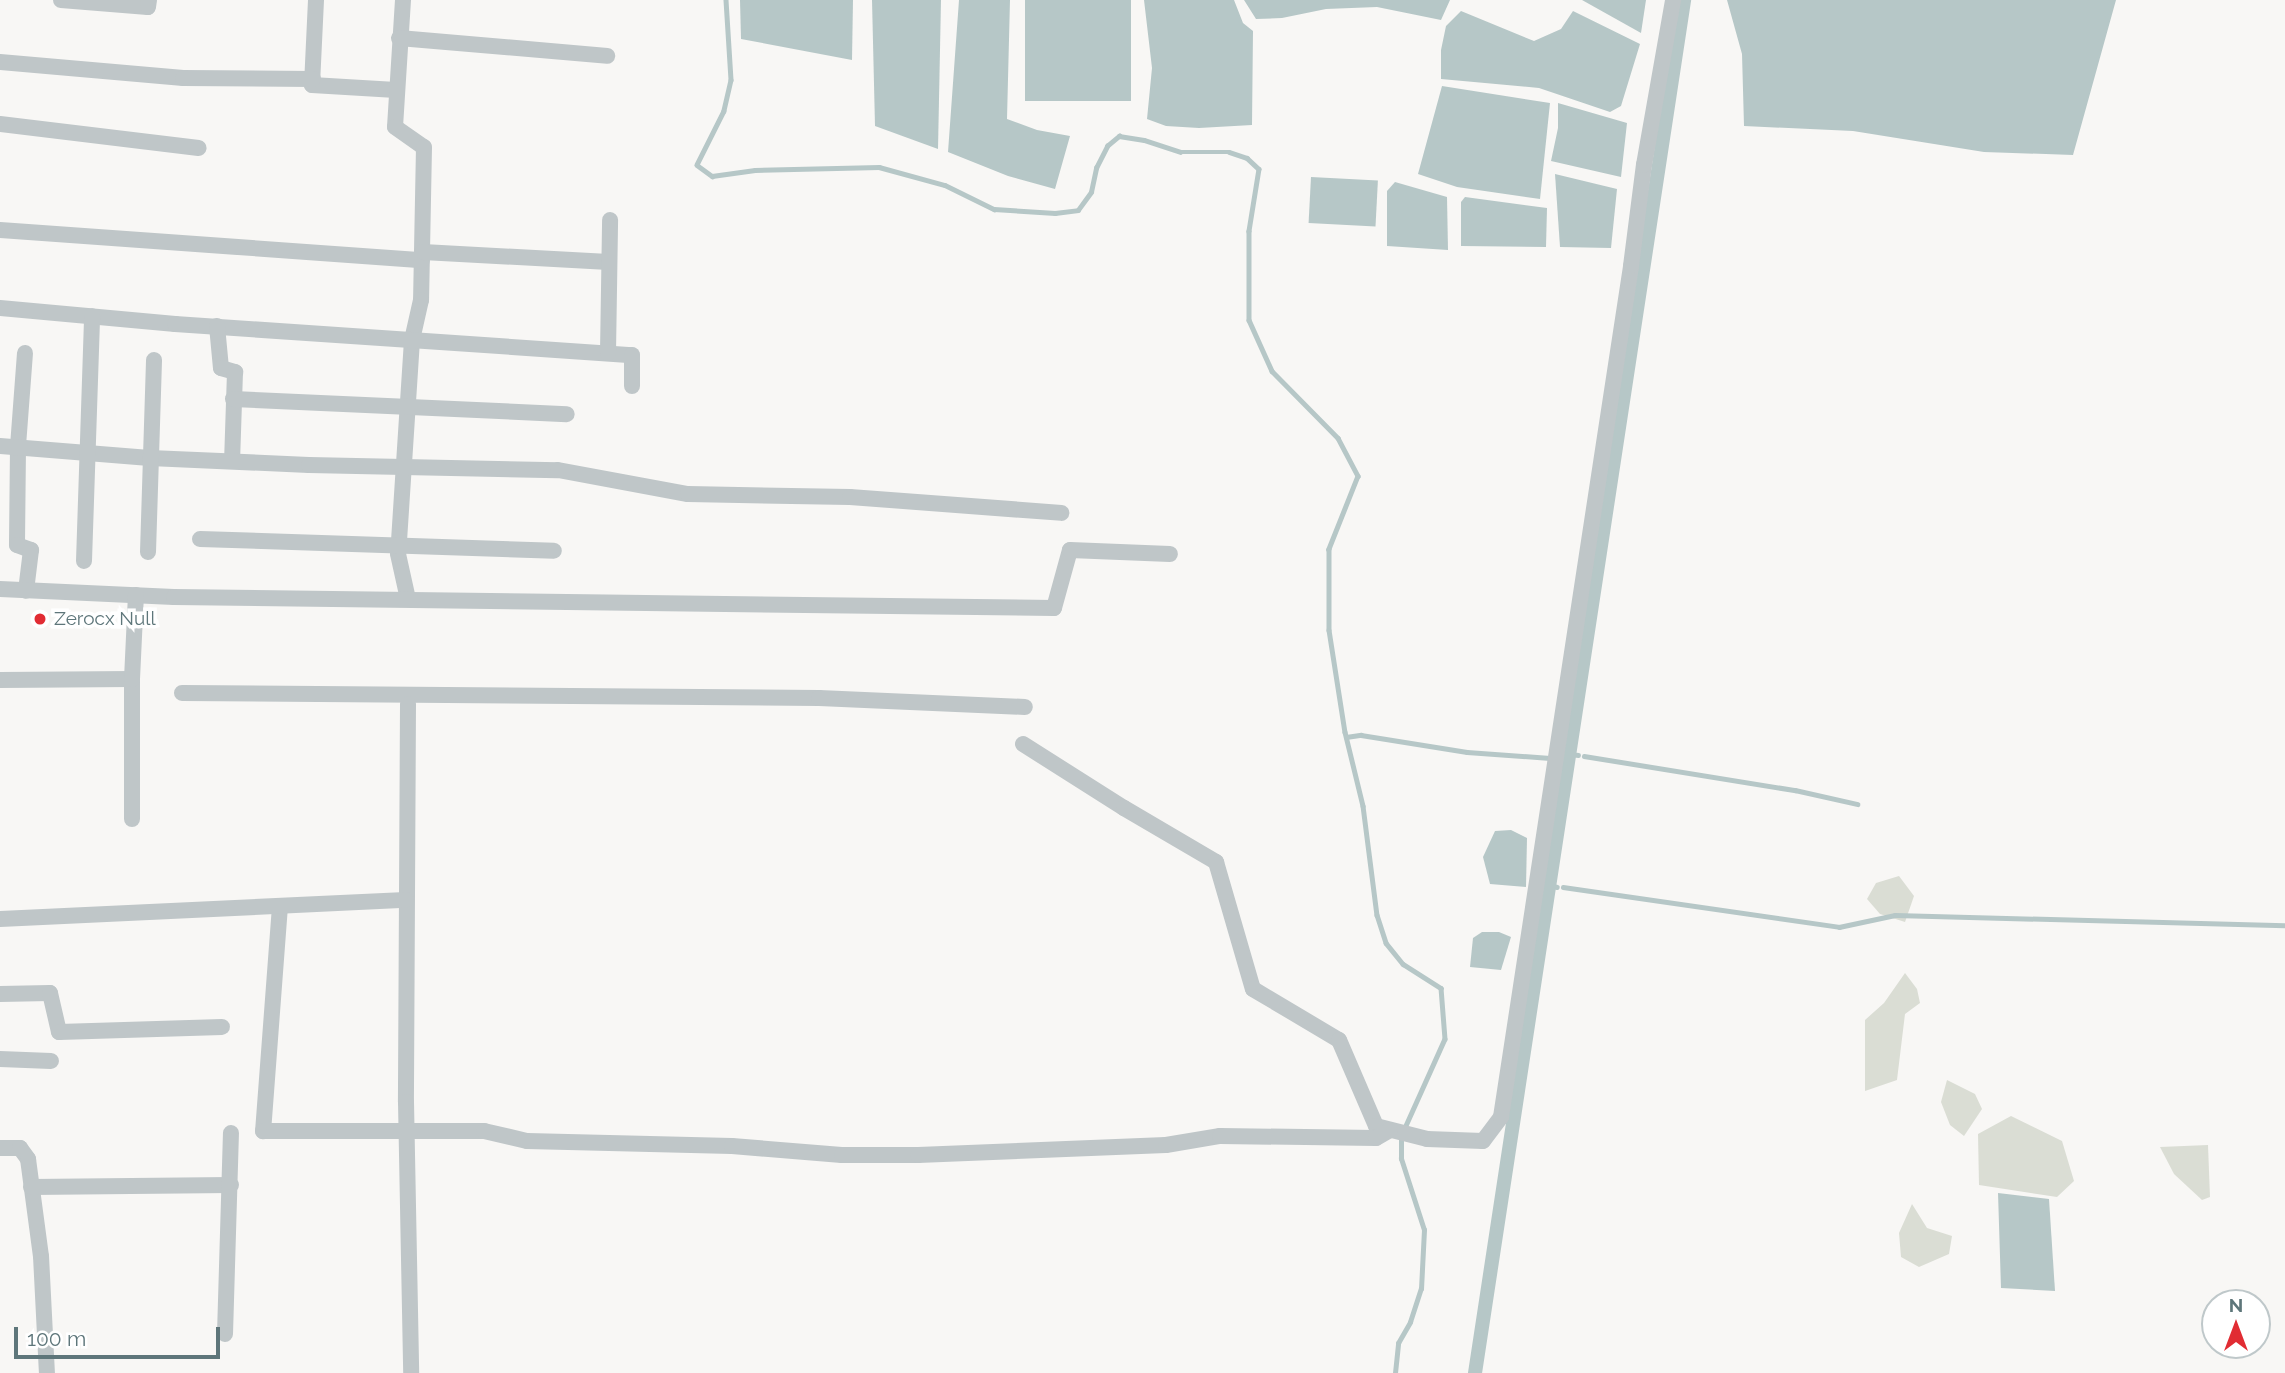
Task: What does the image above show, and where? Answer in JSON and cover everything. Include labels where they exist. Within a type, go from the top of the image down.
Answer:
[{"type":"street","points":[[61,0],[148,8],[149,0]]},
{"type":"street","points":[[316,0],[312,85],[396,90]]},
{"type":"street","points":[[403,0],[394,127],[424,146],[421,300],[412,340],[406,469],[399,544],[408,599]]},
{"type":"street","points":[[1023,744],[1216,862],[1253,989],[1339,1040],[1376,1126],[1427,1139],[1483,1141],[1501,1117],[1631,266],[1644,165],[1673,0]]},
{"type":"street","points":[[399,38],[607,56]]},
{"type":"street","points":[[0,61],[183,78],[313,79]]},
{"type":"street","points":[[0,124],[199,148]]},
{"type":"street","points":[[608,353],[610,220]]},
{"type":"street","points":[[0,230],[422,256],[609,261]]},
{"type":"street","points":[[0,308],[632,355],[632,386]]},
{"type":"street","points":[[84,561],[92,316]]},
{"type":"street","points":[[217,326],[221,368],[234,372],[232,461]]},
{"type":"street","points":[[25,353],[18,447],[18,545],[31,550],[26,591]]},
{"type":"street","points":[[148,552],[154,360]]},
{"type":"street","points":[[233,399],[407,409],[567,414]]},
{"type":"street","points":[[0,446],[150,458],[406,469],[558,470],[688,494],[850,497],[1061,513]]},
{"type":"street","points":[[200,539],[554,551]]},
{"type":"street","points":[[0,589],[136,595],[1055,608],[1069,550],[1170,554]]},
{"type":"street","points":[[132,819],[132,679],[136,595]]},
{"type":"street","points":[[0,680],[132,679]]},
{"type":"street","points":[[182,693],[819,698],[1026,707]]},
{"type":"street","points":[[408,704],[407,1130],[411,1373]]},
{"type":"street","points":[[0,919],[407,901]]},
{"type":"street","points":[[280,906],[263,1131],[484,1131],[527,1141],[732,1146],[842,1155],[1166,1145],[1220,1136],[1376,1138],[1390,1130]]},
{"type":"street","points":[[0,994],[50,993],[59,1032],[222,1027]]},
{"type":"street","points":[[0,1059],[51,1061]]},
{"type":"street","points":[[225,1334],[231,1133]]},
{"type":"street","points":[[0,1148],[20,1148],[28,1159],[41,1256],[47,1373]]},
{"type":"street","points":[[32,1187],[231,1185]]},
{"type":"shaded area","points":[[740,0],[853,0],[852,60],[741,39]]},
{"type":"shaded area","points":[[872,0],[941,0],[938,149],[875,126]]},
{"type":"shaded area","points":[[959,0],[1010,0],[1007,119],[1037,130],[1070,136],[1055,189],[1008,176],[948,152]]},
{"type":"shaded area","points":[[1025,0],[1131,0],[1131,101],[1025,101]]},
{"type":"shaded area","points":[[1144,0],[1234,0],[1243,23],[1253,31],[1252,125],[1199,128],[1166,126],[1147,119],[1152,68]]},
{"type":"shaded area","points":[[1244,0],[1450,0],[1441,20],[1377,7],[1326,9],[1282,18],[1256,19]]},
{"type":"shaded area","points":[[1582,0],[1646,0],[1641,33]]},
{"type":"shaded area","points":[[1727,0],[2116,0],[2073,155],[1984,152],[1853,131],[1744,126],[1742,54]]},
{"type":"shaded area","points":[[1461,11],[1534,41],[1561,29],[1573,11],[1640,44],[1621,106],[1610,112],[1539,88],[1441,79],[1441,50],[1446,26]]},
{"type":"shaded area","points":[[1442,86],[1550,103],[1540,199],[1457,187],[1418,174]]},
{"type":"shaded area","points":[[1558,103],[1627,123],[1621,177],[1551,161],[1558,128]]},
{"type":"shaded area","points":[[1555,174],[1617,189],[1611,248],[1560,247]]},
{"type":"shaded area","points":[[1311,177],[1378,181],[1376,226],[1309,223]]},
{"type":"shaded area","points":[[1395,182],[1447,197],[1448,250],[1387,246],[1387,191]]},
{"type":"shaded area","points":[[1465,197],[1547,208],[1546,247],[1461,246],[1461,202]]},
{"type":"shaded area","points":[[1511,830],[1527,838],[1526,887],[1490,884],[1483,857],[1495,831]]},
{"type":"shaded area","points":[[1899,876],[1914,896],[1905,922],[1880,914],[1867,899],[1876,883]]},
{"type":"shaded area","points":[[1482,932],[1499,932],[1511,937],[1501,970],[1470,967],[1473,938]]},
{"type":"shaded area","points":[[1905,973],[1917,989],[1920,1003],[1905,1014],[1897,1080],[1865,1091],[1865,1020],[1884,1003]]},
{"type":"shaded area","points":[[1947,1080],[1975,1094],[1982,1109],[1964,1136],[1950,1125],[1941,1102]]},
{"type":"shaded area","points":[[2011,1116],[2062,1141],[2074,1181],[2057,1197],[1979,1185],[1978,1134]]},
{"type":"shaded area","points":[[2208,1145],[2210,1197],[2202,1200],[2174,1174],[2160,1147]]},
{"type":"shaded area","points":[[1998,1193],[2049,1199],[2055,1291],[2001,1288]]},
{"type":"shaded area","points":[[1912,1204],[1927,1228],[1952,1236],[1949,1254],[1919,1267],[1901,1257],[1899,1233]]},
{"type":"waterway","points":[[726,0],[731,80],[724,111],[697,165],[712,176],[755,170],[879,167],[945,185],[994,209],[1055,213],[1078,210],[1091,192],[1096,168],[1107,146],[1119,136],[1144,140],[1180,152],[1229,152],[1247,158],[1259,169],[1249,231],[1249,320],[1272,371],[1338,438],[1358,476],[1329,549],[1329,630],[1345,732],[1363,806],[1377,915],[1386,943],[1403,964],[1441,988],[1445,1039],[1405,1128]]},
{"type":"waterway","points":[[1475,1373],[1684,0]]},
{"type":"waterway","points":[[1346,737],[1361,735],[1467,752],[1550,758]]},
{"type":"waterway","points":[[1570,754],[1578,755]]},
{"type":"waterway","points":[[1584,756],[1795,790],[1857,804]]},
{"type":"waterway","points":[[1549,885],[1557,887]]},
{"type":"waterway","points":[[1563,887],[1839,927],[1895,915],[2285,925]]},
{"type":"waterway","points":[[1395,1373],[1398,1343],[1410,1322],[1421,1289],[1424,1230],[1401,1159],[1401,1140]]},
{"type":"place","name":"Zerocx Null","points":[[40,619]]}]
